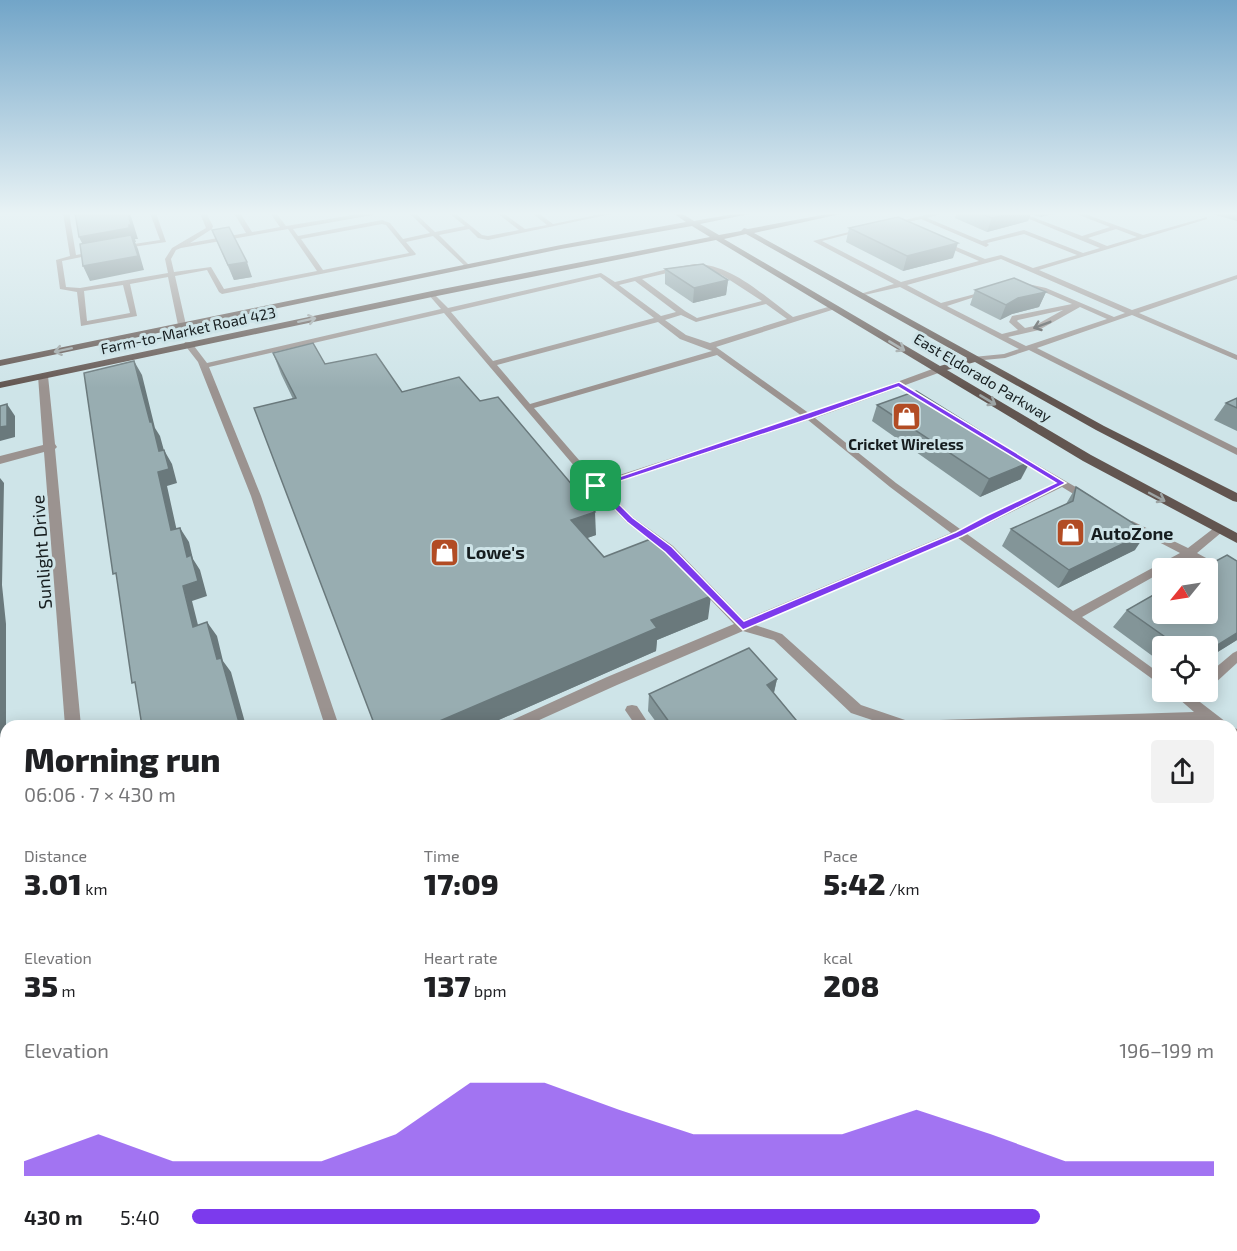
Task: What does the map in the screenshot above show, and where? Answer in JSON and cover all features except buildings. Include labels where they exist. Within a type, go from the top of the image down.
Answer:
[{"type":"main road","name":"Farm-to-Market Road 423","points":[[0,363],[441,271]]},
{"type":"main road","name":"Farm-to-Market Road 423","points":[[0,386],[188,344],[545,271]]},
{"type":"main road","name":"East Eldorado Parkway","points":[[773,271],[1087,458],[1237,539]]},
{"type":"main road","name":"East Eldorado Parkway","points":[[819,271],[1166,464],[1237,498]]},
{"type":"main road","points":[[182,325],[188,344]]},
{"type":"main road","points":[[938,370],[976,359]]},
{"type":"street","name":"Sunlight Drive","points":[[43,376],[51,447],[73,720]]},
{"type":"street","points":[[0,460],[51,447]]},
{"type":"lane","points":[[61,271],[63,289],[80,290],[191,271]]},
{"type":"lane","points":[[170,271],[182,325]]},
{"type":"lane","points":[[211,271],[222,292],[324,271]]},
{"type":"lane","points":[[613,285],[669,271]]},
{"type":"lane","points":[[720,271],[793,320]]},
{"type":"lane","points":[[875,271],[1237,452]]},
{"type":"lane","points":[[862,295],[948,271]]},
{"type":"lane","points":[[1036,271],[1237,358]]},
{"type":"lane","points":[[204,366],[601,275],[683,337],[714,349],[809,417],[893,485],[1152,674]]},
{"type":"lane","points":[[976,359],[1005,356],[1237,277]]},
{"type":"lane","points":[[637,279],[682,313],[696,320],[766,302]]},
{"type":"lane","points":[[80,290],[84,324],[134,314],[126,281]]},
{"type":"lane","points":[[1008,285],[1020,284],[1044,289],[1113,319]]},
{"type":"lane","points":[[941,305],[996,288]]},
{"type":"lane","points":[[432,294],[596,486],[630,520],[669,549],[743,626],[778,637],[856,709],[890,720]]},
{"type":"lane","points":[[1001,336],[1022,329],[1036,328],[1080,304]]},
{"type":"lane","points":[[1022,329],[1013,322],[1015,318],[1080,304]]},
{"type":"lane","points":[[528,407],[714,349],[832,307]]},
{"type":"lane","points":[[491,363],[682,313]]},
{"type":"lane","points":[[188,344],[204,366],[256,496],[331,720]]},
{"type":"lane","points":[[596,486],[809,417],[938,370]]},
{"type":"lane","points":[[899,384],[909,390]]},
{"type":"lane","points":[[1011,452],[1103,507]]},
{"type":"lane","points":[[527,720],[959,534],[1062,483]]},
{"type":"lane","points":[[1121,518],[1237,580]]},
{"type":"lane","points":[[1073,616],[1189,553],[1218,530]]},
{"type":"lane","points":[[1218,672],[1237,656]]},
{"type":"lane","points":[[1193,702],[1206,720]]},
{"type":"lane","points":[[632,710],[639,720]]},
{"type":"place","name":"Cricket Wireless","points":[[906,417]]},
{"type":"place","name":"AutoZone","points":[[1070,533]]},
{"type":"place","name":"Lowe's","points":[[445,552]]},
{"type":"route","points":[[899,384],[1062,483],[959,534],[743,626],[669,549],[630,520],[596,486],[809,417],[899,384]]}]
